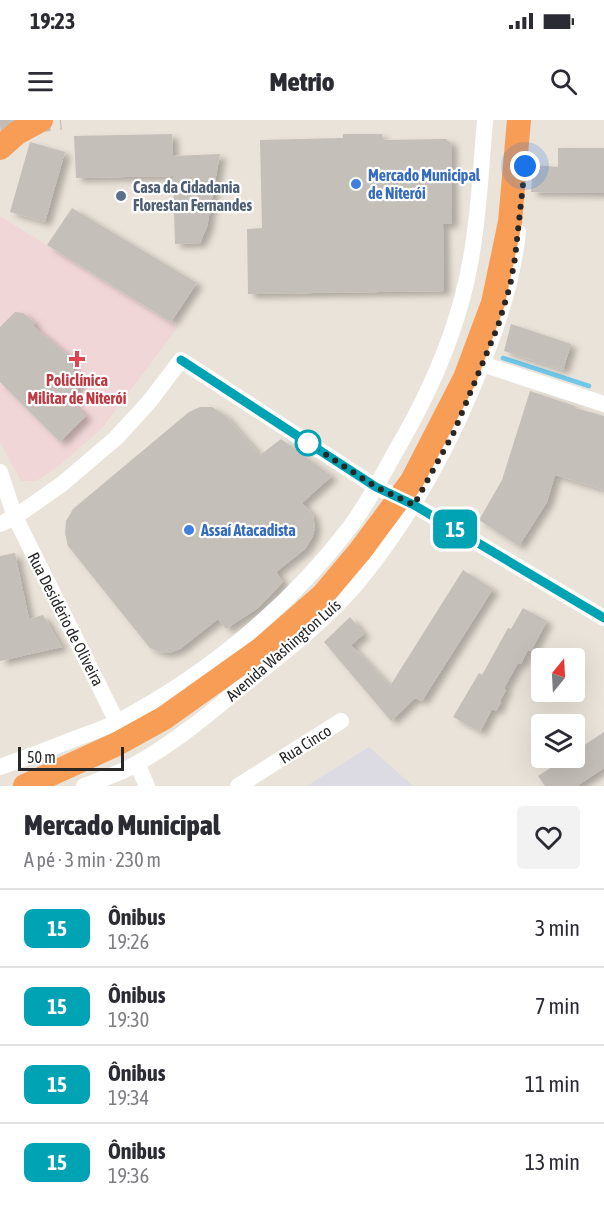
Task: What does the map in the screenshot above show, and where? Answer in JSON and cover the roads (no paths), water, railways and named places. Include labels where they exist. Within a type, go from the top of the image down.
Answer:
[{"type":"highway","points":[[0,148],[17,133],[41,120]]},
{"type":"highway","points":[[25,786],[117,744],[164,718],[277,636],[323,594],[360,551],[412,481],[469,368],[493,303],[510,222],[519,120]]},
{"type":"street","points":[[0,767],[117,722],[191,678],[264,620],[310,574],[350,526],[376,487],[426,396],[457,318],[469,270],[477,218],[485,120]]},
{"type":"street","name":"Avenida Washington Luís","points":[[84,786],[137,764],[175,739],[285,652],[322,619],[356,583],[414,505],[454,432],[498,326],[510,286],[515,258],[528,120]]},
{"type":"street","points":[[8,520],[62,484],[116,438],[149,402],[181,360],[376,487],[414,505],[604,618]]},
{"type":"street","points":[[483,364],[604,404]]},
{"type":"street","name":"Rua Desidério de Oliveira","points":[[0,472],[8,520]]},
{"type":"street","name":"Rua Desidério de Oliveira","points":[[0,501],[8,520],[117,722]]},
{"type":"street","name":"Rua Cinco","points":[[238,786],[341,722]]},
{"type":"street","points":[[137,764],[147,786]]},
{"type":"waterway","points":[[503,358],[589,386]]},
{"type":"tunnel","points":[[0,125],[61,120]]},
{"type":"place","name":"Mercado Municipal de Niterói","points":[[356,184]]},
{"type":"place","name":"Casa da Cidadania Florestan Fernandes","points":[[121,196]]},
{"type":"place","name":"Policlínica Militar de Niterói","points":[[77,359]]},
{"type":"place","name":"Assaí Atacadista","points":[[189,530]]}]
